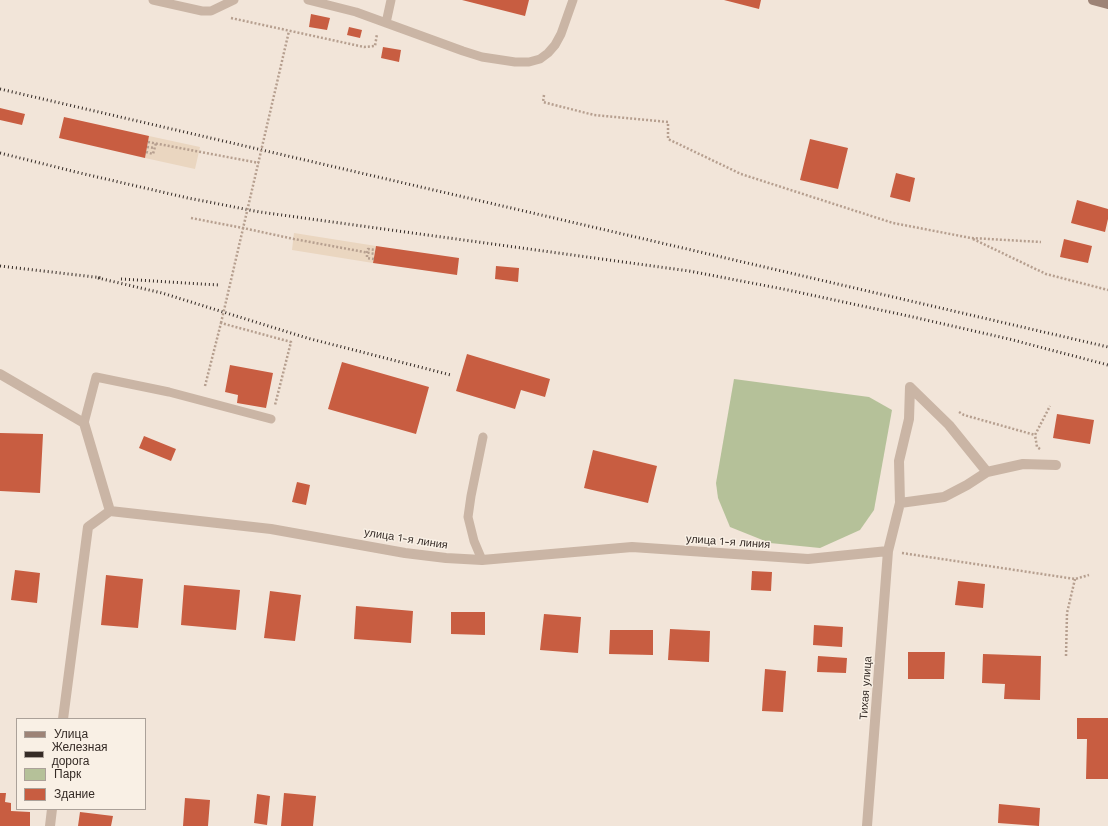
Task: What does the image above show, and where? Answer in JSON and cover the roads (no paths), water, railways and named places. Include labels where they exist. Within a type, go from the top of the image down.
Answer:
[{"type":"main road","points":[[1093,0],[1108,4]]},
{"type":"street","points":[[0,374],[84,423],[110,511],[88,527],[63,718]]},
{"type":"street","name":"Тихая улица","points":[[867,826],[888,551],[900,503],[899,461],[909,419],[910,387],[949,425],[987,472]]},
{"type":"street","points":[[900,503],[944,497],[987,472],[1023,464],[1056,465]]},
{"type":"street","name":"улица 1-я линия","points":[[110,511],[271,529],[405,553],[446,558],[482,560],[632,547],[808,559],[888,551]]},
{"type":"street","points":[[50,826],[52,810]]},
{"type":"lane","points":[[153,0],[202,11],[211,11],[234,0]]},
{"type":"lane","points":[[308,0],[341,4],[463,51],[482,57],[515,62],[529,62],[540,59],[548,53],[555,45],[561,34],[573,0]]},
{"type":"lane","points":[[382,21],[390,0]]},
{"type":"lane","points":[[84,423],[96,377],[169,392],[271,419]]},
{"type":"lane","points":[[482,560],[474,541],[468,517],[483,437]]},
{"type":"railway","points":[[0,89],[1108,347]]},
{"type":"railway","points":[[0,153],[188,198],[260,212],[689,271],[788,290],[913,317],[1009,339],[1108,365]]},
{"type":"railway","points":[[0,266],[103,278]]},
{"type":"railway","points":[[98,278],[162,293],[307,338],[451,375]]},
{"type":"railway","points":[[121,279],[219,285]]}]
